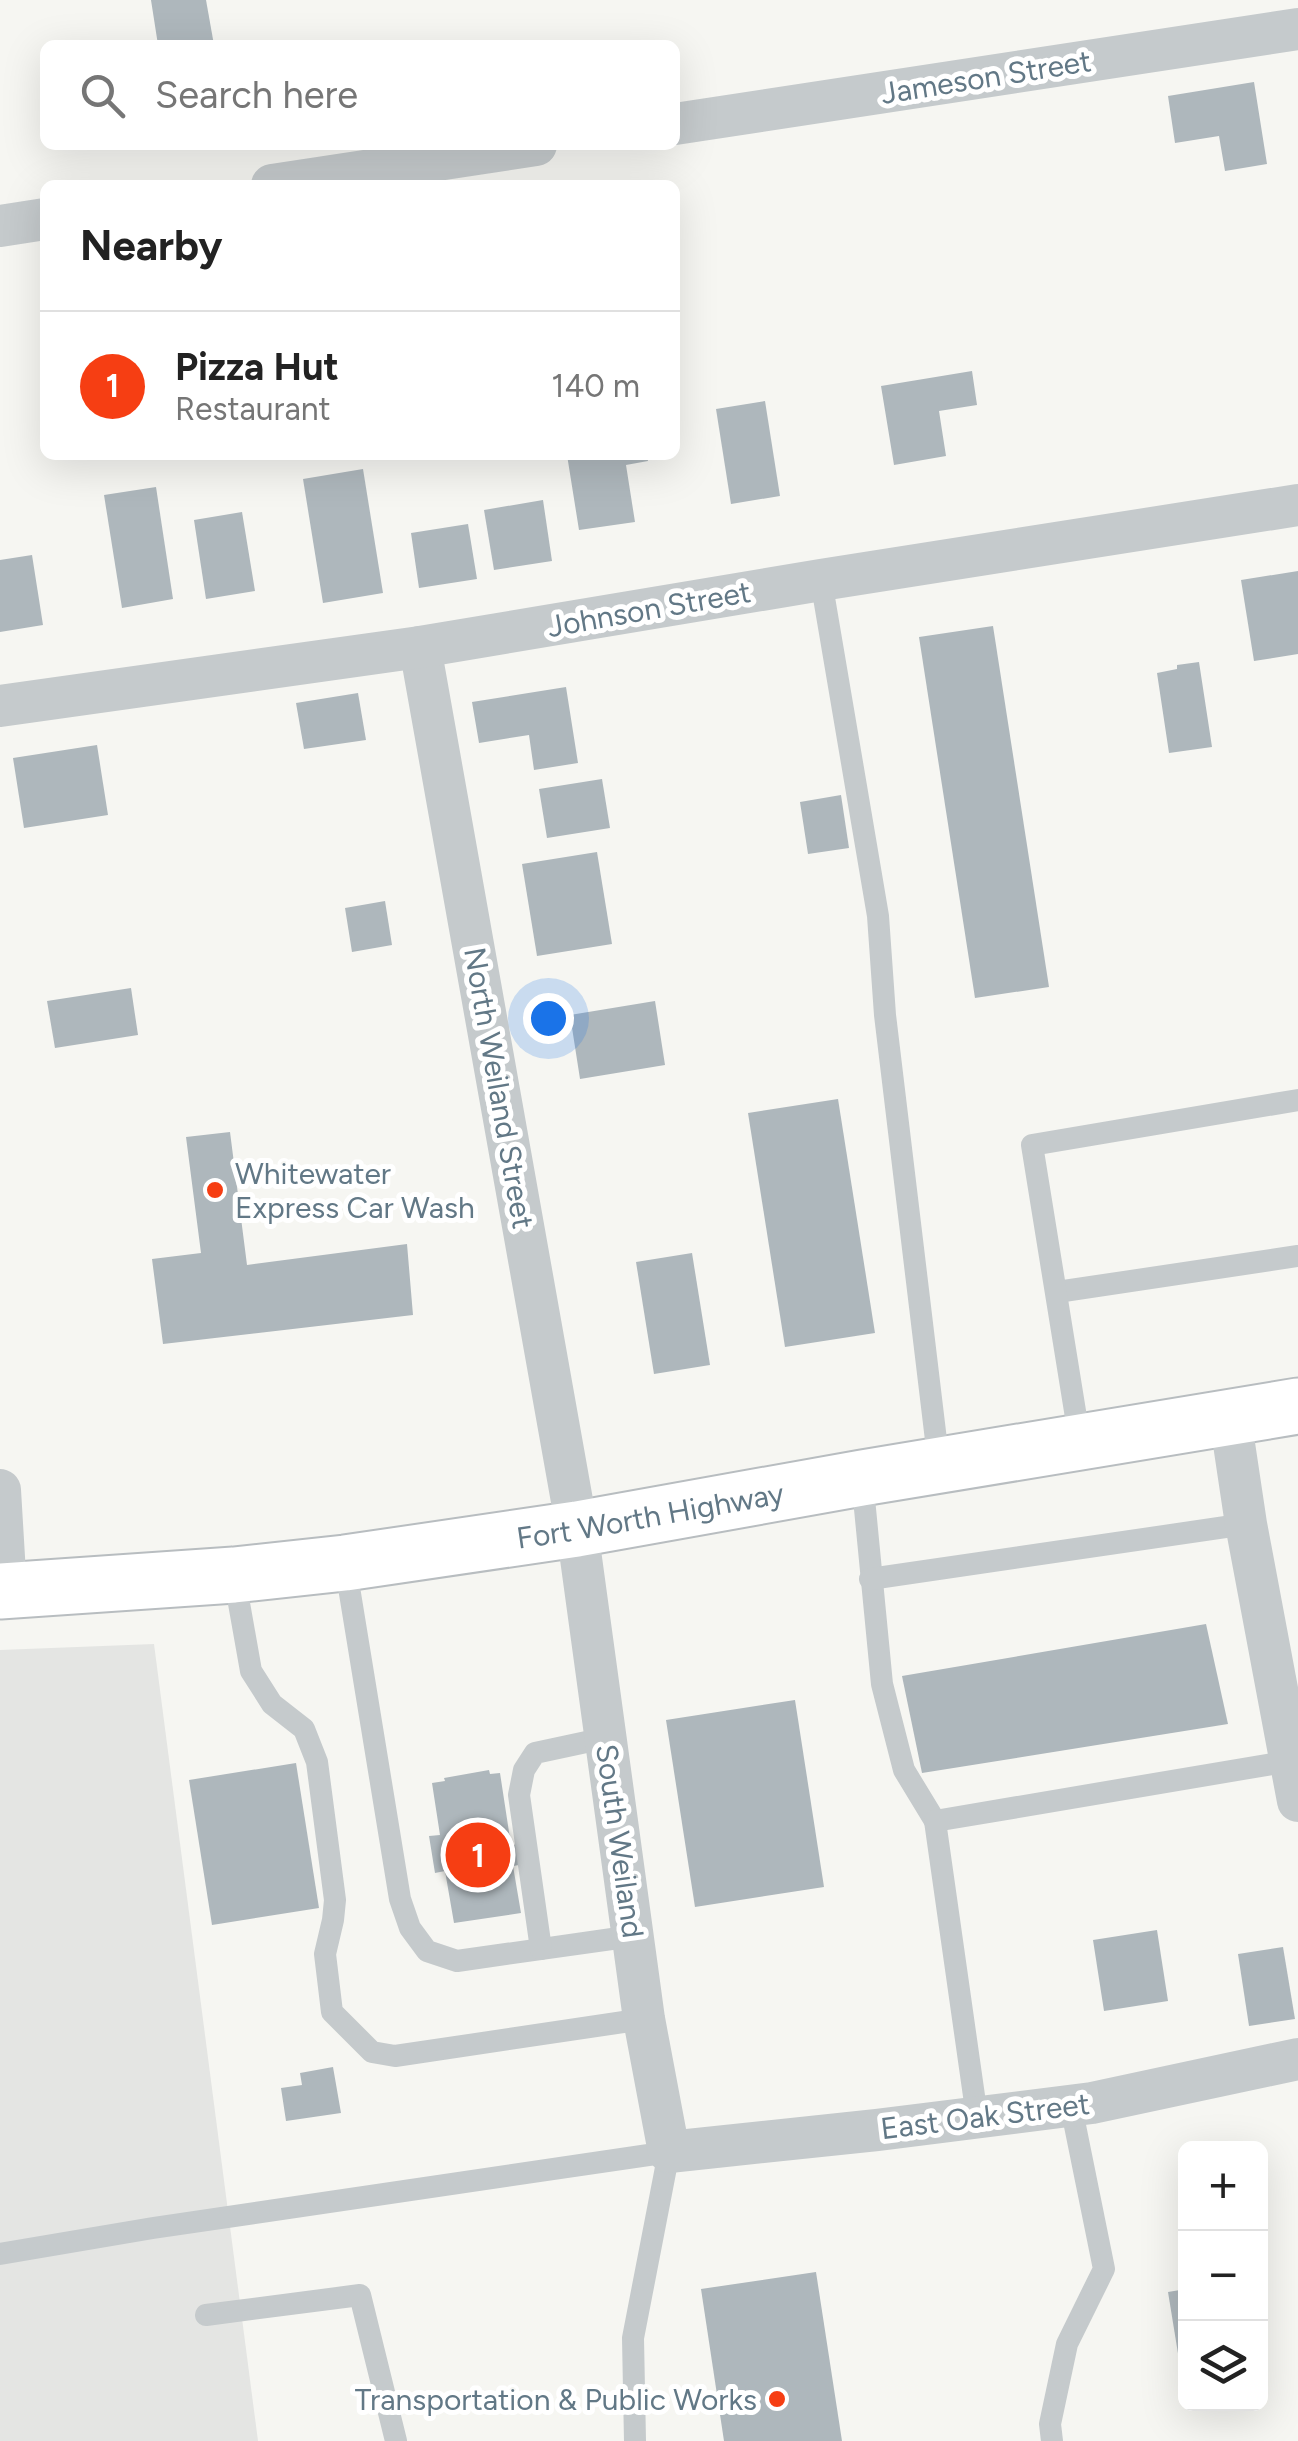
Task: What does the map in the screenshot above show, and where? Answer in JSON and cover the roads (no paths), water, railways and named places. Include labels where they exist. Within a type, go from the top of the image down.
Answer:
[{"type":"main road","name":"Fort Worth Highway","points":[[3,1591],[234,1575],[577,1530],[1298,1406]]},
{"type":"street","name":"Jameson Street","points":[[680,123],[1298,29]]},
{"type":"street","points":[[305,180],[503,150]]},
{"type":"street","points":[[0,226],[40,221]]},
{"type":"street","name":"Johnson Street","points":[[0,706],[420,647],[1298,506]]},
{"type":"street","name":"North Weiland Street","points":[[420,647],[577,1530]]},
{"type":"street","points":[[1230,1417],[1294,1781]]},
{"type":"street","points":[[0,1490],[3,1591]]},
{"type":"street","name":"South Weiland","points":[[577,1530],[644,2019],[669,2152]]},
{"type":"street","name":"East Oak Street","points":[[669,2152],[1071,2106],[1298,2059]]},
{"type":"lane","points":[[821,580],[878,916],[885,1015],[940,1466]]},
{"type":"lane","points":[[1080,1442],[1032,1145],[1298,1100]]},
{"type":"lane","points":[[1057,1292],[1298,1256]]},
{"type":"lane","points":[[862,1478],[882,1684],[904,1770],[935,1821],[977,2118]]},
{"type":"lane","points":[[870,1579],[1246,1524]]},
{"type":"lane","points":[[345,1563],[400,1899],[410,1928],[427,1951],[458,1961],[633,1936]]},
{"type":"lane","points":[[234,1575],[251,1671],[272,1704],[304,1730],[316,1762],[335,1900],[325,1954],[332,2012],[372,2052],[394,2056],[644,2019]]},
{"type":"lane","points":[[541,1949],[519,1795],[524,1770],[535,1753],[605,1738]]},
{"type":"lane","points":[[935,1821],[1294,1781]]},
{"type":"lane","points":[[1052,2441],[1050,2424],[1067,2344],[1104,2269],[1071,2106]]},
{"type":"lane","points":[[0,2254],[669,2152],[633,2338],[635,2441]]},
{"type":"lane","points":[[206,2315],[360,2295],[396,2441]]},
{"type":"place","name":"Whitewater Express Car Wash","points":[[215,1190]]},
{"type":"place","name":"Pizza Hut","points":[[478,1855]]},
{"type":"place","name":"Transportation & Public Works","points":[[777,2399]]}]
